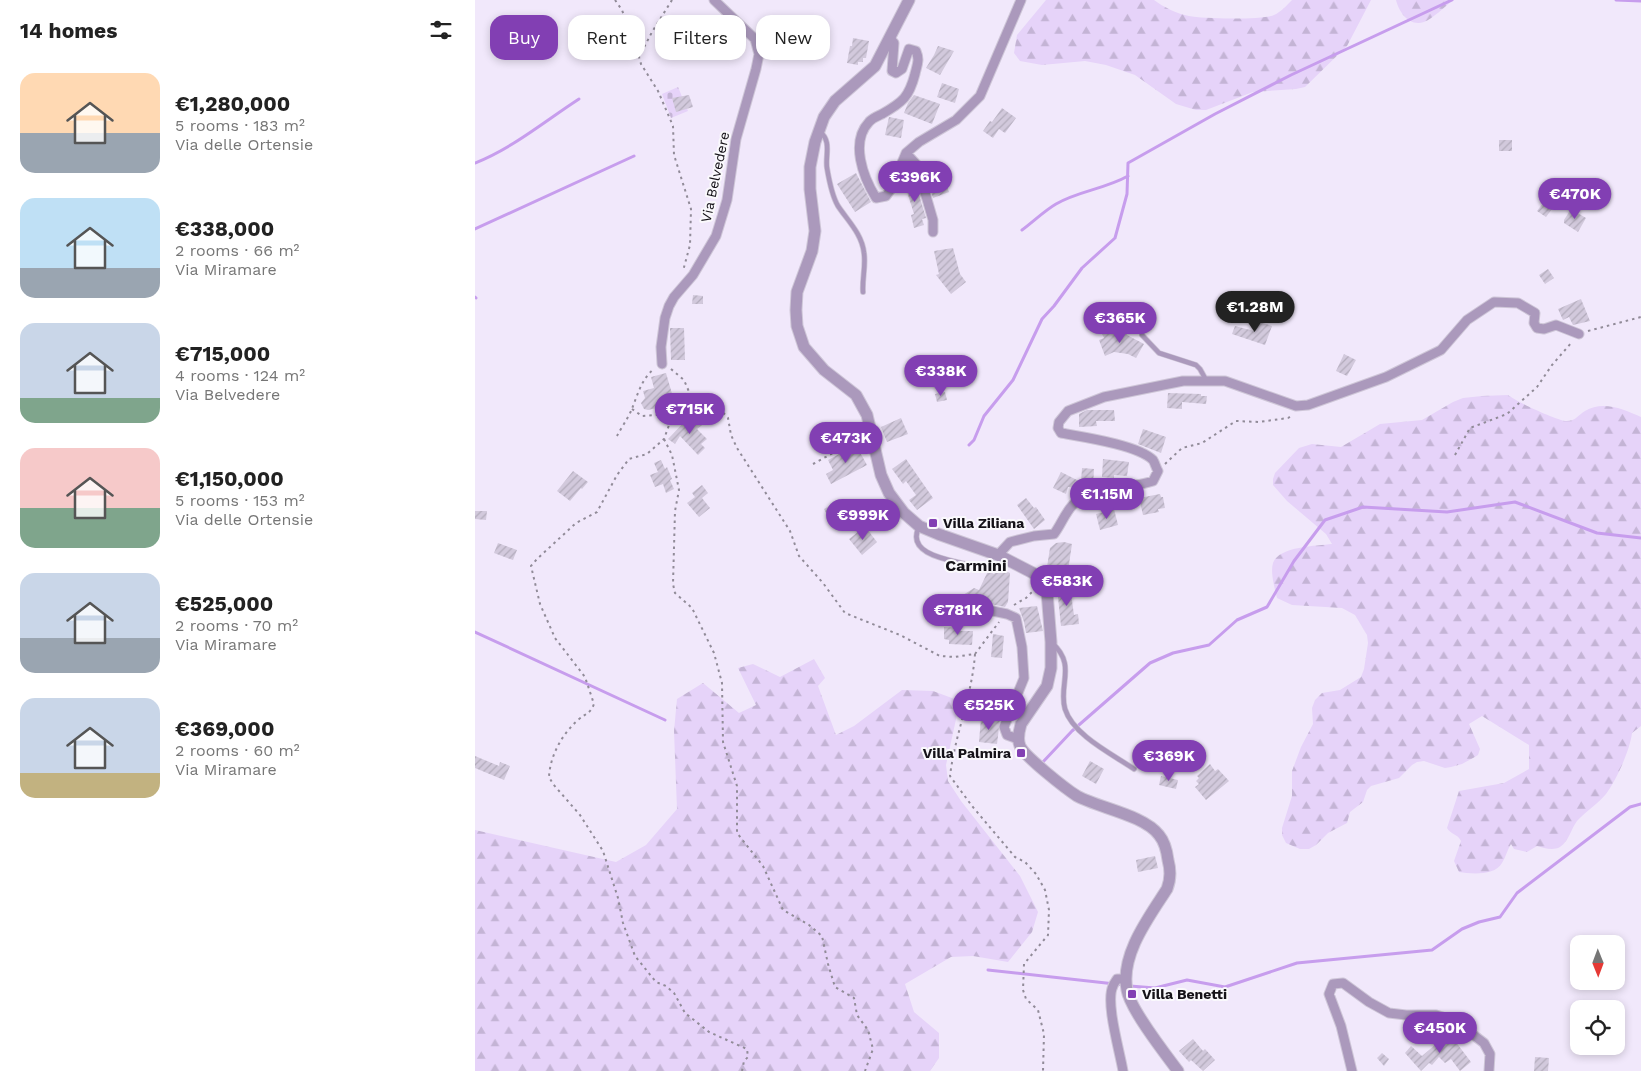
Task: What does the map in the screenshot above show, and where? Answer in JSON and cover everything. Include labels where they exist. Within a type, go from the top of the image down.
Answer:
[{"type":"street","name":"Via Belvedere","points":[[662,364],[661,348],[665,318],[669,306],[674,297],[693,275],[716,236],[727,200],[736,139],[759,54],[755,39],[714,0]]},
{"type":"street","points":[[909,0],[875,66],[835,101],[824,118],[815,142],[810,167],[810,189],[815,231],[812,252],[797,292],[797,326],[804,347],[824,370],[856,396],[867,415],[881,475],[889,493],[905,513],[919,526],[998,555],[1033,573],[1042,581],[1047,592],[1051,668],[1047,686],[1021,724],[1018,739],[1022,750],[1077,796],[1147,825],[1159,835],[1166,850],[1171,870],[1170,882],[1139,934],[1130,956],[1126,979],[1127,992],[1159,1046],[1178,1071]]},
{"type":"street","points":[[889,38],[894,43],[892,70],[896,73],[901,69],[909,50],[916,51],[919,58],[912,85],[906,98],[897,106],[870,120],[862,132],[859,151],[867,184],[876,198],[886,196],[891,189],[906,152],[955,120],[980,96],[1021,0]]},
{"type":"street","points":[[906,152],[917,165],[933,220],[933,232]]},
{"type":"street","points":[[998,555],[1010,542],[1034,536],[1055,534],[1069,510],[1077,501],[1107,490],[1139,486],[1153,481],[1158,471],[1153,461],[1142,453],[1115,444],[1061,433],[1058,428],[1059,422],[1068,411],[1103,397],[1183,381],[1225,381],[1296,406],[1308,405],[1386,377],[1441,350],[1467,320],[1494,302],[1518,303],[1535,313],[1534,323],[1537,328],[1544,329],[1556,324],[1579,334]]},
{"type":"street","points":[[974,607],[1007,614],[1015,618],[1023,647],[1024,678],[1004,727],[1007,735],[1018,739]]},
{"type":"street","points":[[1123,1071],[1111,1002],[1112,986],[1117,979],[1126,979]]},
{"type":"street","points":[[1353,1071],[1341,1026],[1329,994],[1333,984],[1339,982],[1346,984],[1369,1002],[1389,1013],[1436,1015],[1455,1021],[1484,1044],[1490,1054],[1489,1071]]},
{"type":"lane","points":[[819,131],[825,135],[827,169],[833,195],[855,230],[865,253],[863,292]]},
{"type":"lane","points":[[1143,335],[1159,353],[1196,365],[1207,381]]},
{"type":"lane","points":[[919,526],[915,540],[924,552],[969,565]]},
{"type":"lane","points":[[1051,642],[1057,647],[1067,670],[1064,693],[1065,708],[1073,724],[1081,733],[1134,769]]},
{"type":"path","points":[[615,0],[624,15]]},
{"type":"path","points":[[645,45],[672,0]]},
{"type":"path","points":[[640,60],[658,91],[673,126],[674,155],[691,210],[689,245],[681,277]]},
{"type":"path","points":[[1455,455],[1470,428],[1507,414],[1537,387],[1551,365],[1579,334],[1641,317]]},
{"type":"path","points":[[617,436],[632,409],[638,392],[649,374],[662,364],[671,368],[684,380],[690,394]]},
{"type":"path","points":[[690,394],[673,414],[664,439],[647,454],[629,459],[617,475],[597,512],[576,523],[531,566],[540,604],[547,621],[555,638],[585,677],[594,704],[591,712],[580,718],[561,741],[553,755],[549,777],[580,815],[603,851],[618,898],[623,923],[635,956],[656,982],[666,986],[674,993],[685,1013],[709,1032],[747,1049],[748,1057],[744,1062],[742,1071]]},
{"type":"path","points":[[690,394],[698,395],[720,409],[728,418],[731,435],[737,448],[790,532],[799,556],[823,583],[845,613],[900,635],[940,656],[968,656],[975,654],[971,689],[953,753],[950,776],[1015,858],[1025,862],[1036,874],[1045,890],[1049,910],[1048,935],[1024,964],[1023,990],[1026,999],[1038,1010],[1044,1034],[1043,1071]]},
{"type":"path","points":[[1158,471],[1182,448],[1202,443],[1236,422],[1259,422],[1288,418],[1308,405]]},
{"type":"path","points":[[632,409],[642,416],[673,414]]},
{"type":"path","points":[[813,464],[871,432]]},
{"type":"path","points":[[664,439],[672,455],[679,490],[675,511],[673,584],[675,593],[692,608],[714,653],[721,683],[723,742],[737,786],[737,833],[763,866],[783,910],[809,925],[822,936],[827,964],[835,987],[853,998],[857,1015],[868,1030],[873,1049],[865,1071]]},
{"type":"green space","points":[[1046,0],[1154,0],[1171,10],[1196,17],[1258,18],[1274,15],[1292,0],[1371,0],[1347,46],[1305,87],[1253,92],[1206,110],[1196,110],[1176,104],[1135,75],[1106,65],[1085,61],[1042,65],[1020,61],[1014,53],[1017,35]]},
{"type":"green space","points":[[1396,0],[1453,0],[1431,18],[1419,23],[1409,20],[1402,14]]},
{"type":"green space","points":[[678,87],[688,111],[671,118],[662,94]]},
{"type":"green space","points":[[1508,395],[1536,410],[1565,421],[1574,419],[1585,411],[1599,406],[1613,407],[1641,417],[1641,726],[1632,733],[1629,748],[1618,773],[1606,794],[1577,821],[1566,842],[1560,847],[1551,849],[1537,846],[1527,852],[1514,849],[1511,844],[1502,863],[1494,870],[1476,873],[1459,872],[1454,861],[1461,841],[1447,828],[1459,791],[1504,783],[1529,769],[1529,745],[1482,716],[1469,724],[1480,749],[1478,755],[1462,764],[1445,768],[1424,761],[1417,762],[1399,778],[1371,786],[1367,790],[1363,802],[1350,812],[1347,823],[1328,833],[1316,845],[1309,849],[1300,849],[1286,843],[1282,835],[1282,828],[1292,796],[1292,771],[1301,747],[1313,724],[1312,708],[1315,700],[1322,693],[1340,690],[1361,677],[1368,643],[1367,635],[1355,615],[1342,608],[1292,605],[1277,598],[1272,571],[1273,563],[1277,557],[1290,550],[1332,544],[1326,534],[1287,501],[1273,485],[1275,473],[1299,448],[1312,444],[1341,447],[1380,424],[1422,420],[1463,398]]},
{"type":"green space","points":[[814,659],[825,678],[818,686],[836,735],[854,726],[902,690],[933,691],[960,701],[946,765],[948,781],[961,801],[1020,876],[1038,912],[1032,932],[1008,962],[973,956],[951,957],[905,984],[914,1012],[939,1033],[939,1058],[930,1071],[475,1071],[475,830],[616,862],[646,845],[677,809],[674,731],[677,699],[703,683],[739,713],[756,705],[738,668],[753,664],[780,677]]},
{"type":"building","points":[[853,38],[869,41],[866,58],[863,58],[863,62],[858,62],[858,65],[847,63]]},
{"type":"building","points":[[938,46],[954,51],[940,75],[926,68]]},
{"type":"building","points":[[942,83],[959,89],[955,103],[937,97]]},
{"type":"building","points":[[689,95],[693,107],[676,112],[672,98]]},
{"type":"building","points":[[914,95],[940,104],[932,124],[904,113]]},
{"type":"building","points":[[1002,108],[1016,118],[1005,133],[999,129],[993,138],[983,131]]},
{"type":"building","points":[[889,117],[904,120],[901,138],[885,135]]},
{"type":"building","points":[[1499,140],[1512,140],[1512,151],[1499,151]]},
{"type":"building","points":[[943,165],[949,192],[933,198],[926,175],[931,173],[930,169]]},
{"type":"building","points":[[856,173],[871,202],[855,212],[837,184]]},
{"type":"building","points":[[914,178],[926,218],[922,219],[924,225],[914,228],[911,215],[914,214],[904,182]]},
{"type":"building","points":[[1543,203],[1552,209],[1546,217],[1537,211]]},
{"type":"building","points":[[1571,209],[1586,218],[1578,232],[1564,223]]},
{"type":"building","points":[[953,248],[960,274],[966,282],[951,294],[936,275],[939,274],[934,251]]},
{"type":"building","points":[[1548,269],[1554,278],[1545,284],[1539,275]]},
{"type":"building","points":[[693,295],[703,296],[703,304],[692,304]]},
{"type":"building","points":[[1581,299],[1590,321],[1573,325],[1569,317],[1563,320],[1558,309]]},
{"type":"building","points":[[1257,321],[1272,326],[1265,345],[1232,334],[1235,326],[1254,331]]},
{"type":"building","points":[[670,328],[684,328],[685,360],[671,360]]},
{"type":"building","points":[[1111,331],[1126,332],[1127,335],[1144,344],[1136,358],[1128,354],[1114,352],[1105,356],[1099,340],[1104,338],[1102,334]]},
{"type":"building","points":[[1344,354],[1356,360],[1347,376],[1336,371]]},
{"type":"building","points":[[666,373],[675,404],[648,410],[644,409],[641,403],[645,398],[643,391],[654,388],[651,377]]},
{"type":"building","points":[[945,392],[947,400],[937,402],[935,394]]},
{"type":"building","points":[[1168,393],[1201,394],[1201,396],[1207,396],[1206,404],[1182,402],[1182,409],[1167,408]]},
{"type":"building","points":[[1087,410],[1114,410],[1115,421],[1096,421],[1097,426],[1079,427],[1079,414]]},
{"type":"building","points":[[690,416],[693,416],[702,425],[697,429],[707,439],[701,444],[705,448],[698,455],[680,436],[675,444],[668,439]]},
{"type":"building","points":[[901,418],[908,434],[887,442],[881,427]]},
{"type":"building","points":[[1143,429],[1166,437],[1161,453],[1138,444]]},
{"type":"building","points":[[856,445],[867,465],[831,484],[826,474],[833,470],[828,460]]},
{"type":"building","points":[[906,459],[933,498],[917,510],[909,500],[916,495],[906,481],[903,484],[892,469]]},
{"type":"building","points":[[1103,459],[1129,462],[1127,476],[1114,475],[1114,478],[1102,477]]},
{"type":"building","points":[[661,460],[665,469],[667,467],[674,489],[666,493],[663,484],[655,487],[650,475],[658,472],[654,463]]},
{"type":"building","points":[[1082,468],[1094,469],[1093,487],[1068,487],[1066,494],[1053,488],[1061,472],[1081,482]]},
{"type":"building","points":[[573,471],[588,482],[570,501],[557,491]]},
{"type":"building","points":[[702,485],[708,493],[702,498],[710,508],[699,517],[687,503],[695,497],[692,493]]},
{"type":"building","points":[[1160,494],[1163,497],[1165,508],[1158,509],[1159,512],[1143,515],[1139,498]]},
{"type":"building","points":[[1026,498],[1034,508],[1036,507],[1045,520],[1034,529],[1017,505]]},
{"type":"building","points":[[853,499],[861,514],[834,528],[824,509],[840,500],[841,503]]},
{"type":"building","points":[[1114,509],[1118,525],[1100,530],[1096,514]]},
{"type":"building","points":[[475,511],[487,511],[486,520],[475,519]]},
{"type":"building","points":[[867,529],[877,542],[862,555],[849,539],[858,532],[860,534]]},
{"type":"building","points":[[498,543],[517,550],[513,560],[494,553]]},
{"type":"building","points":[[1056,543],[1072,544],[1068,571],[1047,567],[1050,548]]},
{"type":"building","points":[[1000,568],[1010,573],[1008,602],[1005,607],[981,602],[963,595],[974,588],[979,590],[988,571],[994,574]]},
{"type":"building","points":[[1070,586],[1074,615],[1078,614],[1079,624],[1061,626],[1057,588]]},
{"type":"building","points":[[1037,606],[1043,631],[1026,633],[1019,608]]},
{"type":"building","points":[[944,627],[959,628],[959,631],[973,631],[972,645],[949,644],[949,640],[944,639]]},
{"type":"building","points":[[993,634],[1004,636],[1002,658],[991,657]]},
{"type":"building","points":[[981,718],[1000,720],[997,744],[979,742]]},
{"type":"building","points":[[475,756],[499,766],[500,762],[510,766],[504,780],[475,768]]},
{"type":"building","points":[[1090,761],[1104,769],[1096,784],[1082,776]]},
{"type":"building","points":[[1210,764],[1215,771],[1218,769],[1229,781],[1206,800],[1195,787],[1199,784],[1196,781],[1199,778],[1197,776]]},
{"type":"building","points":[[1161,776],[1178,780],[1176,789],[1159,785]]},
{"type":"building","points":[[1155,856],[1158,868],[1138,872],[1136,860]]},
{"type":"building","points":[[1441,1023],[1449,1027],[1443,1035],[1436,1030]]},
{"type":"building","points":[[1449,1033],[1471,1062],[1460,1071],[1451,1059],[1445,1063],[1439,1057],[1432,1065],[1429,1063],[1421,1071],[1405,1053],[1411,1046],[1422,1056]]},
{"type":"building","points":[[1193,1039],[1203,1051],[1205,1049],[1215,1060],[1203,1071],[1191,1060],[1189,1062],[1179,1051]]},
{"type":"building","points":[[1382,1053],[1389,1059],[1384,1066],[1377,1058]]},
{"type":"building","points":[[1535,1057],[1549,1058],[1548,1071],[1534,1071]]},
{"type":"waterway","points":[[969,445],[974,440],[984,416],[1013,380],[1042,319],[1082,268],[1115,238],[1127,194],[1128,163],[1215,114],[1291,75],[1452,0]]},
{"type":"waterway","points":[[1616,0],[1641,1]]},
{"type":"waterway","points":[[475,163],[503,150],[579,99]]},
{"type":"waterway","points":[[475,229],[634,156]]},
{"type":"waterway","points":[[1022,230],[1056,204],[1128,176]]},
{"type":"waterway","points":[[1042,763],[1072,731],[1150,663],[1173,653],[1209,645],[1237,620],[1267,607],[1294,561],[1325,520],[1363,507],[1447,512],[1515,502],[1597,533],[1641,538]]},
{"type":"waterway","points":[[475,632],[665,720]]},
{"type":"waterway","points":[[1130,986],[1155,988],[1187,980],[1225,987],[1297,963],[1432,950],[1462,929],[1479,922],[1500,917],[1517,893],[1630,807],[1641,804]]},
{"type":"waterway","points":[[988,970],[1124,985]]},
{"type":"place","name":"Villa Ziliana","points":[[933,523]]},
{"type":"place","name":"Villa Palmira","points":[[1021,753]]},
{"type":"place","name":"Villa Benetti","points":[[1132,994]]},
{"type":"district","name":"Carmini","points":[[976,565]]}]
